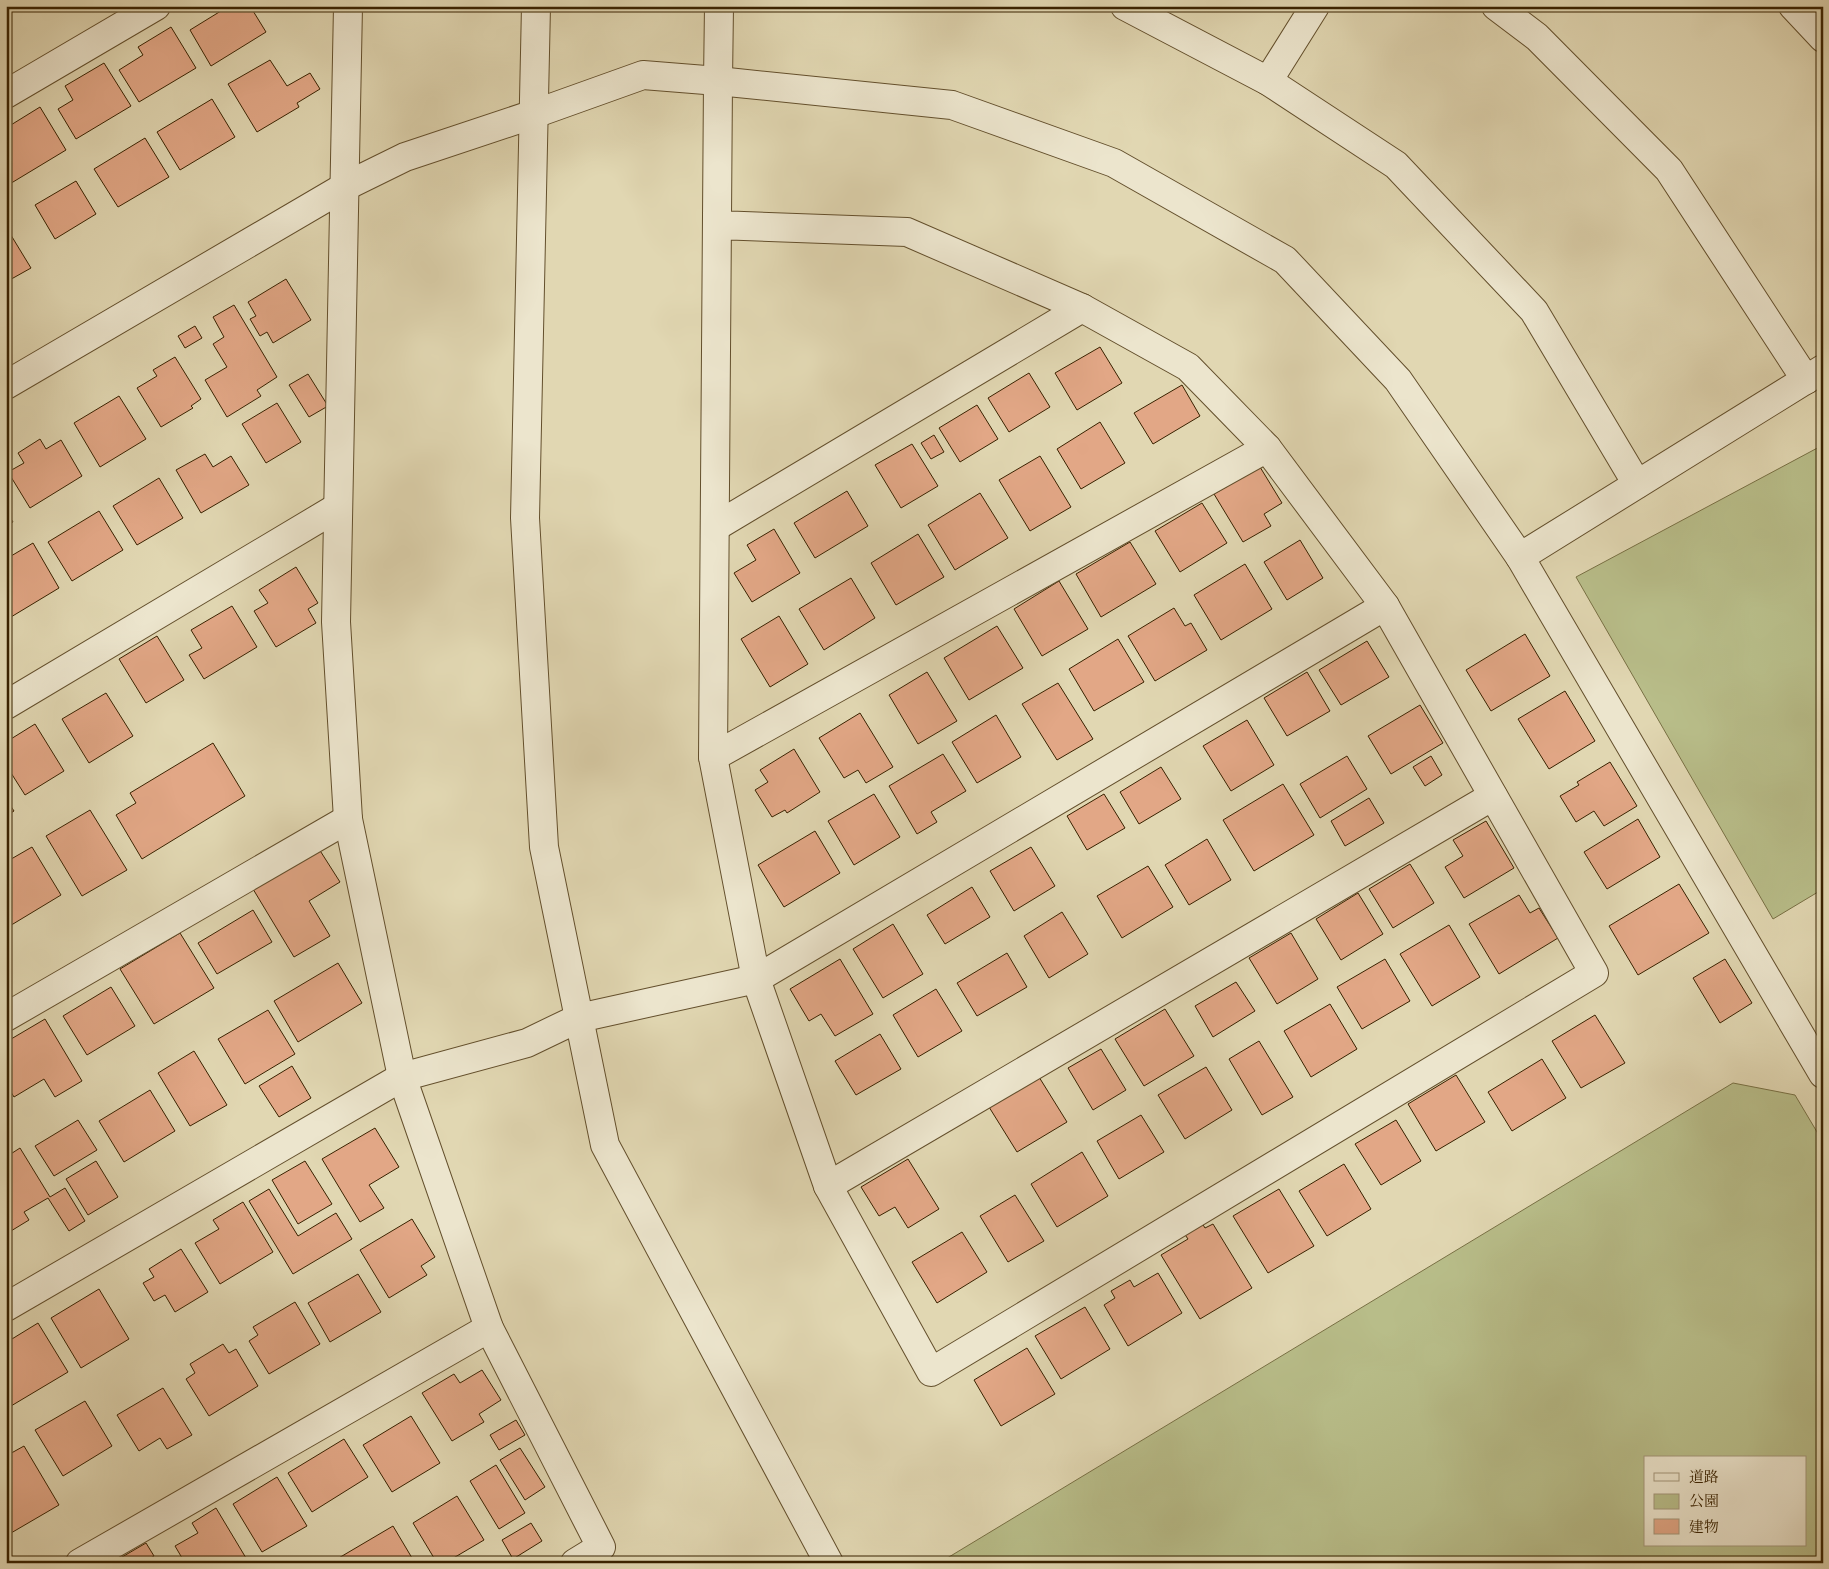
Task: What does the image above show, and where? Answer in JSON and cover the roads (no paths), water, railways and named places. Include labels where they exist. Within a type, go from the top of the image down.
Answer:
[{"type":"street","points":[[6,94],[156,6]]},
{"type":"street","points":[[348,6],[346,186],[336,622],[348,819],[402,1077],[489,1328],[602,1547],[575,1563]]},
{"type":"street","points":[[536,6],[524,518],[544,847],[605,1145],[828,1563]]},
{"type":"street","points":[[717,225],[907,232],[1082,308],[1188,367],[1267,448],[1384,606],[1594,973],[931,1372],[828,1186],[756,979],[713,757],[718,81],[720,6]]},
{"type":"street","points":[[1125,6],[1268,81],[1396,165],[1534,311],[1637,484]]},
{"type":"street","points":[[1268,81],[1315,6]]},
{"type":"street","points":[[1496,6],[1537,37],[1669,170],[1814,374],[1520,557]]},
{"type":"street","points":[[1793,6],[1823,38]]},
{"type":"street","points":[[6,385],[346,186],[405,157],[643,75],[952,105],[1114,163],[1285,260],[1398,380],[1520,557],[1823,1074]]},
{"type":"street","points":[[715,527],[1082,308]]},
{"type":"street","points":[[713,757],[1267,448]]},
{"type":"street","points":[[6,705],[338,507]]},
{"type":"street","points":[[6,1307],[402,1077],[527,1043],[579,1018],[756,979],[1384,606]]},
{"type":"street","points":[[828,1186],[1493,796]]},
{"type":"street","points":[[6,1017],[348,819]]},
{"type":"street","points":[[80,1563],[489,1328]]}]
